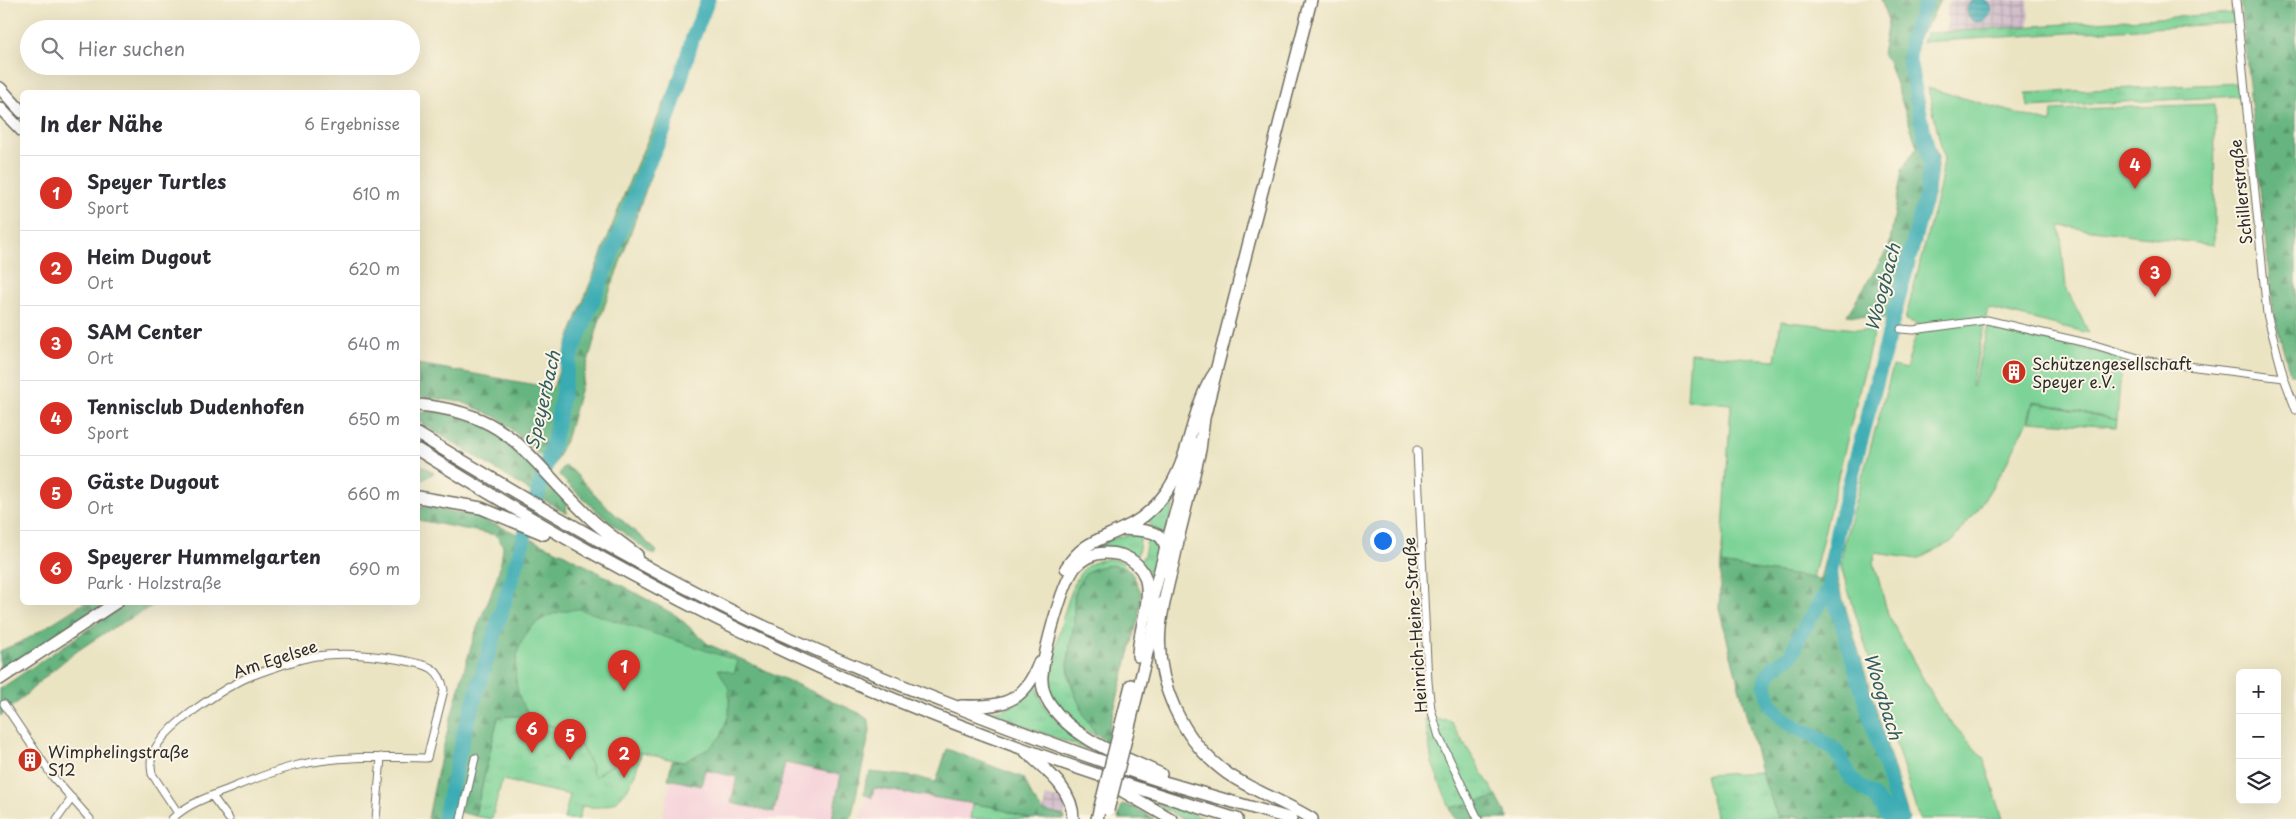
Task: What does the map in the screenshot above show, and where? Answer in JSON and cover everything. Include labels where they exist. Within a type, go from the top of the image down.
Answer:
[{"type":"main road","points":[[1124,730],[1138,656],[1166,543],[1193,448],[1207,383],[1216,371],[1311,0]]},
{"type":"main road","points":[[0,88],[20,110]]},
{"type":"main road","points":[[0,108],[20,129]]},
{"type":"main road","points":[[420,405],[440,407],[486,422],[516,440],[534,457],[589,518],[657,573]]},
{"type":"main road","points":[[420,435],[518,495],[657,573],[738,614],[804,644],[953,706],[1054,744],[1197,791],[1291,819]]},
{"type":"main road","points":[[953,706],[999,705],[1021,694],[1035,674],[1040,662],[1058,589],[1066,568],[1079,550],[1086,545],[1122,529],[1143,517],[1166,492],[1193,448]]},
{"type":"main road","points":[[1193,448],[1179,535],[1162,617],[1159,647],[1160,664],[1174,706],[1190,736],[1204,754],[1227,773],[1251,788],[1294,807],[1312,819]]},
{"type":"main road","points":[[420,451],[511,513],[748,634],[806,661],[898,700],[1021,748],[1155,794],[1237,819]]},
{"type":"main road","points":[[420,497],[511,513]]},
{"type":"main road","points":[[1122,529],[1153,532],[1161,536],[1166,543],[1167,576]]},
{"type":"main road","points":[[1103,814],[1124,730],[1179,535]]},
{"type":"main road","points":[[1138,656],[1138,639],[1145,612],[1148,589],[1145,576],[1137,564],[1128,557],[1105,552],[1086,557],[1071,572],[1061,600],[1042,675],[1045,695],[1056,712],[1082,734],[1197,791]]},
{"type":"main road","points":[[0,678],[112,605]]},
{"type":"main road","points":[[1021,748],[1054,777],[1064,789],[1070,801],[1073,819]]},
{"type":"main road","points":[[1086,770],[1171,819]]},
{"type":"street","name":"Schillerstraße","points":[[2236,0],[2267,314],[2284,378],[2296,410]]},
{"type":"street","points":[[1901,329],[1912,330],[1987,320],[2094,345],[2148,361],[2284,378]]},
{"type":"street","name":"Heinrich-Heine-Straße","points":[[1417,450],[1428,682],[1431,709],[1439,737],[1478,819]]},
{"type":"street","name":"Am Egelsee","points":[[178,813],[152,774],[150,767],[152,754],[160,742],[184,717],[241,680],[314,656],[346,654],[380,656],[428,665],[437,671],[442,680],[444,690],[427,758],[382,757]]},
{"type":"street","points":[[4,704],[53,777],[90,819]]},
{"type":"street","points":[[172,819],[178,813],[212,796],[262,776],[296,766],[349,758],[382,757],[376,819]]},
{"type":"street","points":[[461,819],[475,758]]},
{"type":"street","points":[[212,796],[229,819]]},
{"type":"street","points":[[57,819],[72,798]]},
{"type":"shaded area","points":[[1949,0],[2028,0],[2029,27],[1947,31],[1947,7]]},
{"type":"shaded area","points":[[865,752],[851,819],[662,819],[674,766]]},
{"type":"shaded area","points":[[871,778],[1057,819],[860,819]]},
{"type":"shaded area","points":[[1046,796],[1062,800],[1066,807],[1064,816],[1043,811]]},
{"type":"green space","points":[[701,0],[713,0],[600,319],[567,437],[553,467],[499,418],[462,402],[420,396],[420,364],[553,388],[572,330],[631,177],[670,90]]},
{"type":"green space","points":[[1881,0],[1940,0],[1930,21],[1915,41],[1911,61],[1914,82],[1938,158],[1934,192],[1833,562],[1909,819],[1802,819],[1794,816],[1778,817],[1761,772],[1719,608],[1721,564],[1820,579],[1886,319],[1847,315],[1889,247],[1902,170],[1917,147],[1888,61],[1882,54],[1888,21]]},
{"type":"green space","points":[[2240,0],[2296,0],[2296,374],[2290,374],[2273,311]]},
{"type":"green space","points":[[2234,13],[2235,23],[1922,42],[1927,33]]},
{"type":"green space","points":[[2240,83],[2240,96],[2028,107],[2026,93]]},
{"type":"green space","points":[[1928,88],[2051,123],[2052,110],[2215,104],[2214,245],[2060,226],[2066,288],[2089,333],[1988,308],[1971,386],[1973,386],[1988,327],[2002,328],[2122,358],[2117,420],[2033,401],[2028,421],[2004,468],[1979,508],[1951,542],[1918,559],[1875,553],[1874,562],[1888,615],[1941,711],[1984,759],[2003,819],[1919,819],[1841,567],[1843,546],[1893,366],[1906,369],[1919,324],[1905,320],[1939,190],[1944,160]]},
{"type":"green space","points":[[1781,321],[1874,331],[1813,578],[1721,564],[1731,404],[1687,400],[1690,353],[1775,360]]},
{"type":"green space","points":[[2034,402],[2117,420],[2116,427],[2029,421]]},
{"type":"green space","points":[[420,412],[444,412],[486,425],[524,454],[566,502],[567,514],[420,422]]},
{"type":"green space","points":[[420,464],[434,473],[420,482]]},
{"type":"green space","points":[[563,467],[573,471],[607,507],[657,551],[654,555],[628,537],[581,497],[559,475]]},
{"type":"green space","points":[[1179,483],[1166,535],[1150,528],[1147,520]]},
{"type":"green space","points":[[420,506],[472,515],[563,553],[677,616],[708,644],[859,713],[869,720],[870,731],[851,819],[832,819],[841,775],[785,763],[774,812],[731,803],[737,777],[705,770],[701,786],[668,779],[672,761],[683,762],[726,725],[730,698],[718,669],[738,661],[515,679],[519,693],[533,717],[498,717],[475,816],[456,811],[454,819],[428,819],[437,774],[473,640],[499,571],[503,546],[496,535],[420,520]]},
{"type":"green space","points":[[1141,535],[1138,554],[1135,557],[1121,550],[1095,547],[1118,537]]},
{"type":"green space","points":[[1148,536],[1162,544],[1153,586],[1147,570],[1140,561],[1144,555]]},
{"type":"green space","points":[[1109,559],[1121,561],[1133,575],[1128,571],[1113,566],[1091,570],[1074,595],[1074,624],[1068,661],[1069,676],[1074,692],[1097,737],[1071,720],[1059,709],[1052,696],[1052,671],[1064,615],[1069,598],[1080,574],[1089,565]]},
{"type":"green space","points":[[1113,565],[1125,568],[1133,575],[1141,592],[1139,616],[1106,741],[1099,736],[1085,717],[1071,681],[1068,660],[1075,594],[1079,583],[1092,570]]},
{"type":"green space","points":[[81,605],[105,605],[0,672],[0,651],[27,639]]},
{"type":"green space","points":[[124,605],[154,605],[77,651],[0,716],[0,689]]},
{"type":"green space","points":[[579,609],[738,661],[734,673],[718,669],[729,689],[729,714],[721,736],[710,748],[683,762],[637,752],[601,771],[596,777],[591,773],[592,767],[574,732],[543,723],[534,718],[520,698],[517,686],[516,672],[520,646],[525,635],[538,622],[560,612]]},
{"type":"green space","points":[[1037,683],[1045,707],[1052,716],[1069,731],[1101,750],[1100,754],[983,711],[1000,710],[1014,705],[1026,696]]},
{"type":"green space","points":[[498,717],[533,717],[574,732],[592,767],[591,771],[600,774],[601,771],[637,752],[641,753],[629,786],[616,801],[606,806],[582,806],[579,819],[564,819],[570,795],[502,780],[492,819],[475,816]]},
{"type":"green space","points":[[1425,719],[1450,720],[1497,797],[1450,808],[1432,763]]},
{"type":"green space","points":[[947,749],[1024,778],[1032,797],[1043,811],[1064,816],[1065,819],[1030,819],[994,807],[874,788],[872,798],[864,794],[866,779],[871,772],[916,777],[936,782]]},
{"type":"green space","points":[[1761,772],[1778,817],[1794,816],[1793,819],[1716,819],[1705,775]]},
{"type":"green space","points":[[1497,797],[1509,819],[1455,819],[1450,808]]},
{"type":"green space","points":[[1157,802],[1207,819],[1183,819],[1156,804]]},
{"type":"green space","points":[[972,804],[994,807],[1030,819],[970,819]]},
{"type":"green space","points":[[1122,804],[1134,807],[1154,819],[1118,819]]},
{"type":"water","points":[[1975,-1],[1983,-1],[1990,6],[1990,14],[1983,21],[1975,21],[1968,14],[1968,6]]},
{"type":"waterway","name":"Speyerbach","points":[[444,819],[464,733],[554,440],[568,363],[643,174],[664,130],[692,40],[708,0]]},
{"type":"waterway","name":"Woogbach","points":[[1891,819],[1875,798],[1851,778],[1837,752],[1817,737],[1797,728],[1781,717],[1771,705],[1765,687],[1766,678],[1774,667],[1792,655],[1798,638],[1828,590],[1837,531],[1927,191],[1930,161],[1909,61],[1911,37],[1927,0]]},
{"type":"waterway","name":"Woogbach","points":[[1830,584],[1901,819]]},
{"type":"place","name":"Tennisclub Dudenhofen","points":[[2135,189]]},
{"type":"place","name":"SAM Center","points":[[2155,297]]},
{"type":"place","name":"Schützengesellschaft Speyer e.V.","points":[[2014,372]]},
{"type":"place","name":"Speyer Turtles","points":[[624,691]]},
{"type":"place","name":"Speyerer Hummelgarten","points":[[532,753]]},
{"type":"place","name":"Wimphelingstraße S12","points":[[30,760]]},
{"type":"place","name":"Gäste Dugout","points":[[570,760]]},
{"type":"place","name":"Heim Dugout","points":[[624,778]]}]
